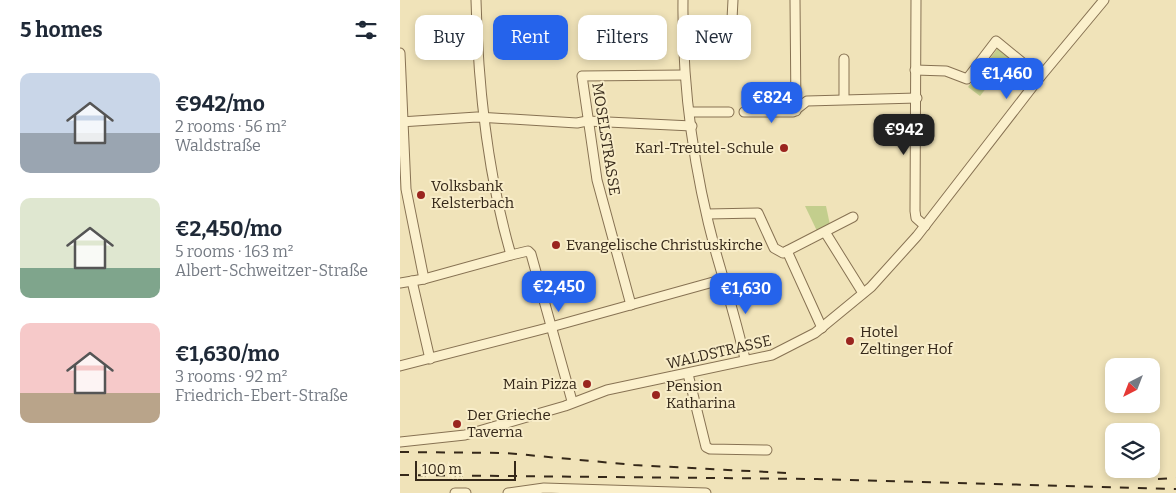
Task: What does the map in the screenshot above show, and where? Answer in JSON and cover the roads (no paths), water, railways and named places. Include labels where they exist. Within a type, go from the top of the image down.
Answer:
[{"type":"street","points":[[476,0],[484,118],[495,196],[511,255]]},
{"type":"street","points":[[682,0],[684,75],[707,214],[745,359]]},
{"type":"street","points":[[732,15],[733,0]]},
{"type":"street","points":[[795,0],[796,111]]},
{"type":"street","points":[[916,0],[915,70],[917,98],[914,211],[916,218],[925,226]]},
{"type":"street","name":"WALDSTRASSE","points":[[400,442],[466,436],[518,421],[572,401],[625,386],[688,374],[745,359],[772,355],[822,328],[885,272],[925,226],[1040,77],[1104,0]]},
{"type":"street","points":[[915,70],[946,71],[967,79],[996,41],[1040,77]]},
{"type":"street","points":[[400,53],[406,194],[424,279]]},
{"type":"street","points":[[844,59],[844,100]]},
{"type":"street","name":"MOSELSTRASSE","points":[[631,305],[597,180],[582,76],[684,75]]},
{"type":"street","points":[[744,112],[796,111],[807,101],[917,98]]},
{"type":"street","points":[[690,112],[729,112]]},
{"type":"street","points":[[402,122],[484,118],[692,126]]},
{"type":"street","points":[[707,214],[758,213],[774,248],[782,253],[853,217]]},
{"type":"street","points":[[825,232],[863,293]]},
{"type":"street","points":[[400,282],[424,279],[528,251],[531,254],[572,401]]},
{"type":"street","points":[[787,251],[822,328]]},
{"type":"street","points":[[400,366],[552,327],[724,279]]},
{"type":"street","points":[[412,281],[430,359]]},
{"type":"street","points":[[688,374],[706,447],[710,449],[767,450]]},
{"type":"street","points":[[508,493],[544,488],[706,493]]},
{"type":"street","points":[[455,493],[466,493]]},
{"type":"railway","points":[[400,452],[506,453],[634,465],[786,473]]},
{"type":"railway","points":[[400,475],[817,479],[1176,489]]},
{"type":"railway","points":[[1158,479],[1176,478]]},
{"type":"place","name":"Karl-Treutel-Schule","points":[[784,148]]},
{"type":"place","name":"Volksbank Kelsterbach","points":[[421,195]]},
{"type":"place","name":"Evangelische Christuskirche","points":[[556,245]]},
{"type":"place","name":"Hotel Zeltinger Hof","points":[[850,341]]},
{"type":"place","name":"Main Pizza","points":[[587,384]]},
{"type":"place","name":"Pension Katharina","points":[[656,395]]},
{"type":"place","name":"Der Grieche Taverna","points":[[457,424]]}]
